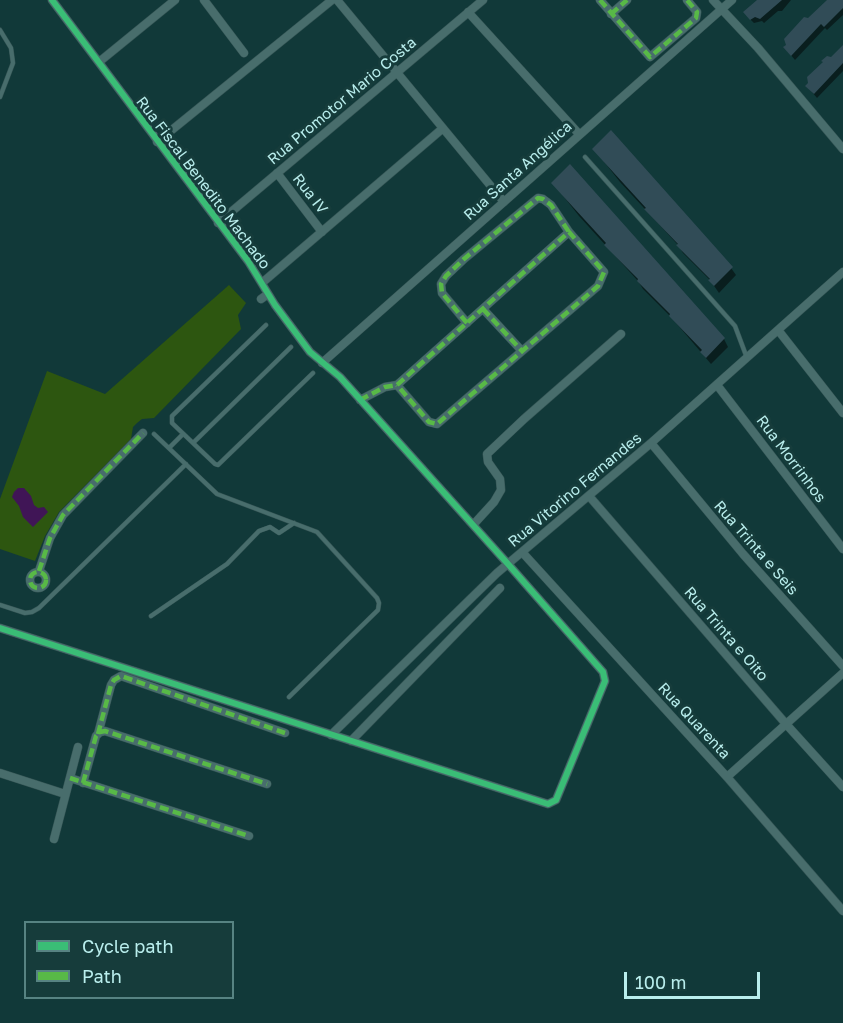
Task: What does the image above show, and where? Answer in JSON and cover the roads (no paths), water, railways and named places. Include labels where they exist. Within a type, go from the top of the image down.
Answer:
[{"type":"street","name":"Rua Fiscal Benedito Machado","points":[[51,0],[263,282],[275,305],[310,352],[340,377],[605,676],[605,681],[553,804],[351,741]]},
{"type":"street","points":[[99,62],[175,0]]},
{"type":"street","points":[[204,0],[244,52]]},
{"type":"street","points":[[157,142],[332,0]]},
{"type":"street","points":[[337,0],[504,202]]},
{"type":"street","name":"Rua Promotor Mario Costa","points":[[218,223],[483,0]]},
{"type":"street","points":[[600,0],[650,57],[696,18],[697,12],[687,0]]},
{"type":"street","points":[[611,14],[627,0]]},
{"type":"street","points":[[713,0],[758,48],[843,149]]},
{"type":"street","name":"Rua Santa Angélica","points":[[322,363],[732,0]]},
{"type":"street","points":[[468,12],[579,134]]},
{"type":"street","points":[[263,282],[442,129]]},
{"type":"street","name":"Rua IV","points":[[277,173],[322,232]]},
{"type":"street","points":[[397,385],[429,422],[436,424],[598,286],[604,272],[569,232],[551,205],[538,198],[464,259],[441,284],[442,293],[467,323]]},
{"type":"street","points":[[360,400],[385,387],[397,385],[569,232]]},
{"type":"street","name":"Rua Vitorino Fernandes","points":[[331,735],[467,600],[651,443],[843,274]]},
{"type":"street","points":[[261,299],[268,294]]},
{"type":"street","points":[[268,311],[275,305]]},
{"type":"street","points":[[483,309],[522,351]]},
{"type":"street","points":[[778,330],[843,413]]},
{"type":"street","points":[[473,525],[494,502],[501,490],[500,479],[488,462],[487,454],[621,334]]},
{"type":"street","name":"Rua Morrinhos","points":[[717,385],[843,549]]},
{"type":"street","points":[[39,572],[40,563],[50,538],[63,515],[143,433]]},
{"type":"street","name":"Rua Trinta e Seis","points":[[651,443],[736,547],[843,666]]},
{"type":"street","name":"Rua Trinta e Oito","points":[[589,496],[843,787]]},
{"type":"street","name":"Rua Quarenta","points":[[522,552],[727,777],[843,911]]},
{"type":"street","points":[[0,628],[351,741],[500,588]]},
{"type":"street","points":[[727,777],[843,673]]},
{"type":"street","points":[[83,783],[111,685],[121,676],[285,733]]},
{"type":"street","points":[[98,734],[105,731],[267,784]]},
{"type":"street","points":[[54,839],[78,747]]},
{"type":"street","points":[[0,773],[65,794]]},
{"type":"street","points":[[70,778],[249,836]]},
{"type":"lane","points":[[0,30],[11,48],[13,63],[0,97]]},
{"type":"lane","points":[[585,158],[735,326],[747,359]]},
{"type":"lane","points":[[266,325],[172,416],[172,423],[218,465],[313,373]]},
{"type":"lane","points":[[193,443],[291,347]]},
{"type":"lane","points":[[154,434],[217,494],[317,531],[369,587],[379,603],[378,610],[289,697]]},
{"type":"lane","points":[[169,448],[183,434]]},
{"type":"lane","points":[[0,605],[25,613],[39,608],[186,464]]},
{"type":"lane","points":[[150,616],[219,570],[259,531],[270,527],[279,533],[284,532],[294,522]]}]
